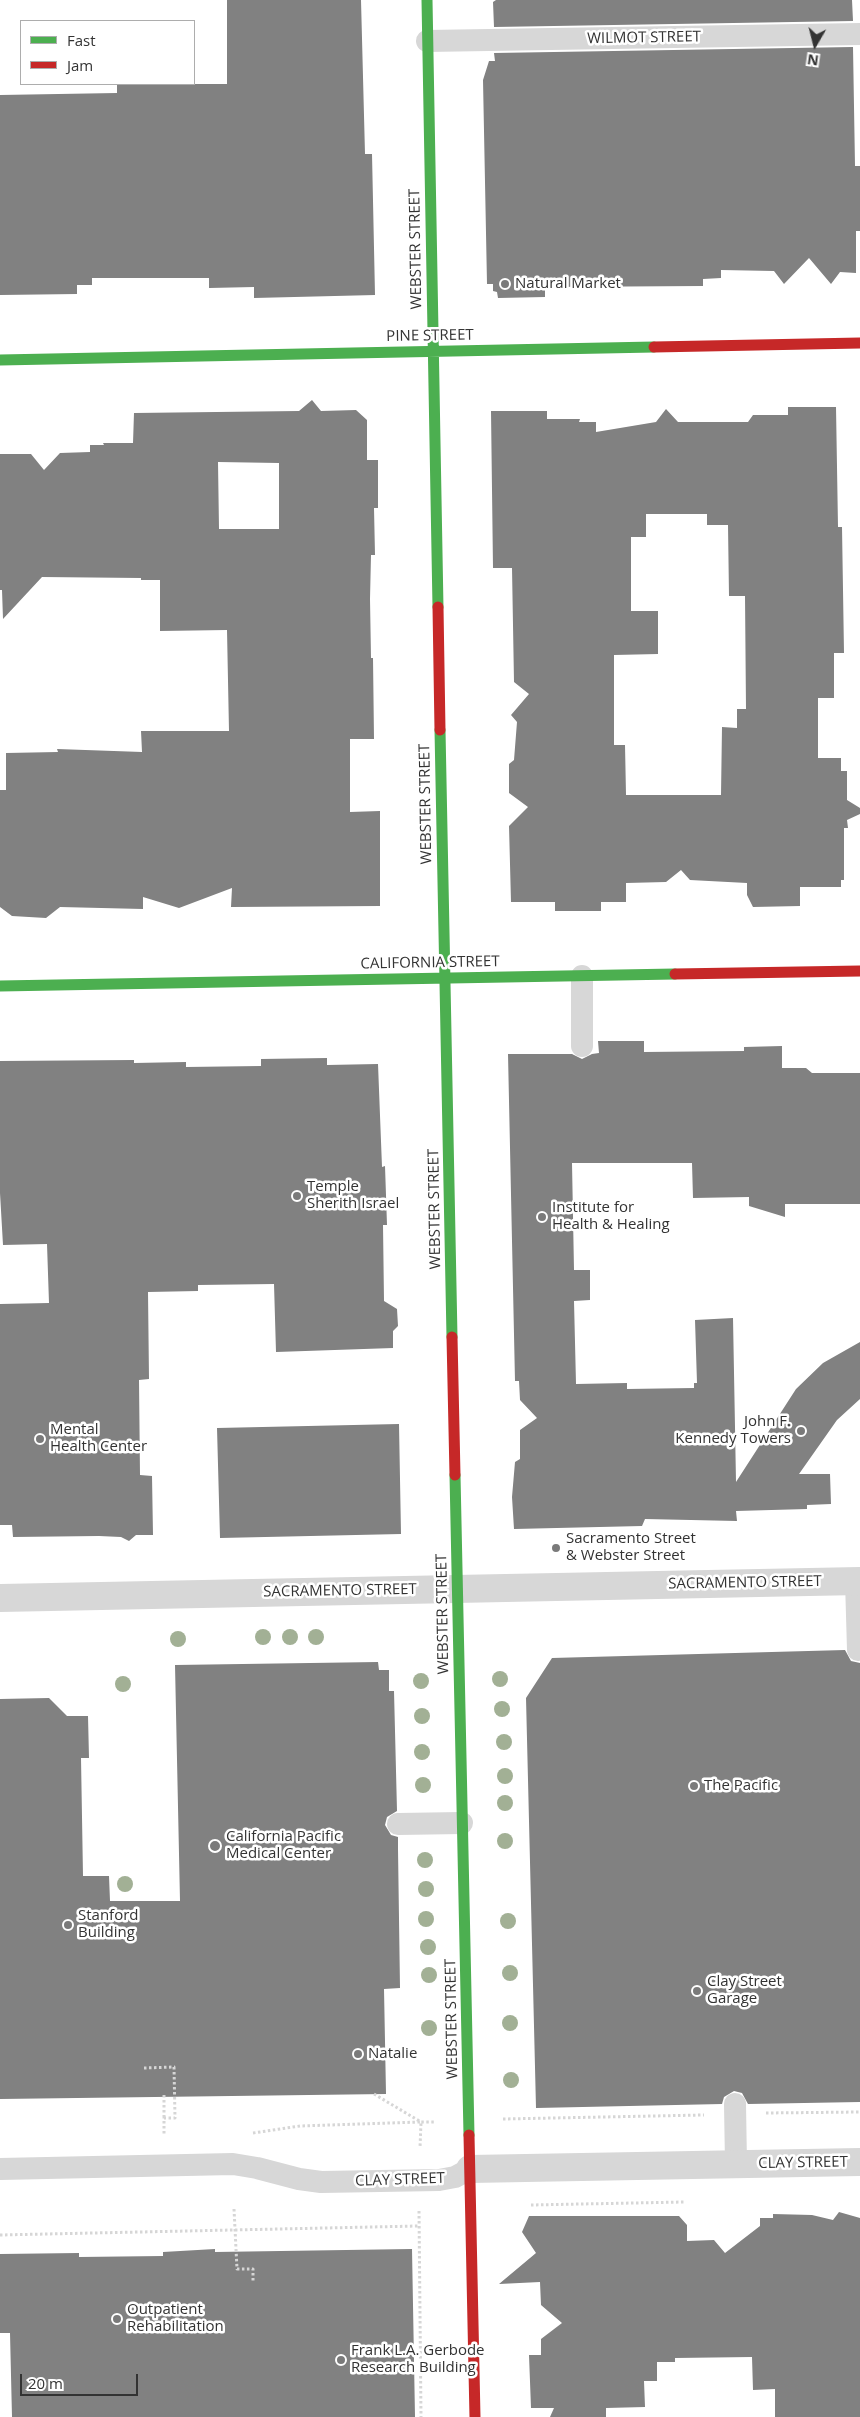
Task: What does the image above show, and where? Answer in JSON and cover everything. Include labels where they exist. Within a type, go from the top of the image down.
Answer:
[{"type":"street","name":"WEBSTER STREET","points":[[427,0],[444,978],[474,2417]]},
{"type":"street","name":"PINE STREET","points":[[0,360],[860,343]]},
{"type":"street","name":"CALIFORNIA STREET","points":[[0,986],[860,971]]},
{"type":"street","name":"SACRAMENTO STREET","points":[[0,1598],[858,1581]]},
{"type":"street","name":"CLAY STREET","points":[[470,2169],[860,2162]]},
{"type":"lane","name":"WILMOT STREET","points":[[428,41],[860,34]]},
{"type":"lane","points":[[582,976],[582,1046]]},
{"type":"lane","points":[[858,1581],[858,1650]]},
{"type":"lane","points":[[398,1824],[462,1823]]},
{"type":"lane","points":[[735,2109],[736,2164]]},
{"type":"lane","name":"CLAY STREET","points":[[0,2169],[233,2164],[321,2182],[439,2180],[455,2177],[470,2169]]},
{"type":"path","points":[[144,2068],[174,2067],[175,2118],[164,2118]]},
{"type":"path","points":[[374,2094],[421,2122]]},
{"type":"path","points":[[164,2095],[164,2137]]},
{"type":"path","points":[[500,2119],[735,2109],[860,2112]]},
{"type":"path","points":[[300,2126],[436,2122]]},
{"type":"path","points":[[524,2205],[685,2202]]},
{"type":"path","points":[[234,2209],[237,2269],[253,2269],[253,2282]]},
{"type":"path","points":[[0,2235],[418,2226],[421,2417]]},
{"type":"building","points":[[227,0],[361,0],[365,154],[372,154],[375,295],[254,298],[254,287],[209,288],[209,278],[92,278],[92,285],[77,285],[77,294],[0,295],[0,95],[117,93],[117,85],[227,84]]},
{"type":"building","points":[[496,0],[852,0],[853,21],[494,27],[493,2]]},
{"type":"building","points":[[853,47],[855,166],[860,166],[860,231],[856,231],[856,273],[840,272],[831,284],[809,258],[784,284],[774,271],[721,270],[721,278],[703,279],[703,286],[545,287],[545,297],[498,298],[497,292],[493,291],[493,284],[487,284],[483,80],[489,61],[495,61],[494,53]]},
{"type":"building","points":[[312,400],[321,411],[356,410],[367,420],[367,460],[378,460],[378,508],[374,508],[375,555],[371,555],[370,599],[374,739],[350,739],[350,812],[380,811],[380,906],[231,907],[232,888],[179,908],[143,897],[143,909],[60,907],[46,918],[12,916],[0,907],[0,790],[6,790],[6,753],[58,752],[57,749],[142,752],[141,731],[229,731],[227,630],[160,631],[160,580],[141,580],[141,578],[42,577],[3,619],[2,590],[0,590],[0,454],[31,454],[44,470],[60,453],[90,452],[90,445],[104,445],[103,443],[133,443],[134,413],[299,411]],"holes":[[[218,462],[279,463],[279,529],[219,529]]]},
{"type":"building","points":[[788,407],[836,407],[838,527],[842,527],[844,653],[834,653],[834,698],[818,698],[818,758],[841,758],[841,771],[847,771],[847,800],[860,808],[860,814],[847,820],[848,828],[844,828],[844,880],[841,880],[841,887],[800,887],[800,906],[753,907],[747,895],[747,883],[690,880],[681,870],[666,882],[626,883],[626,902],[601,902],[601,911],[555,911],[555,902],[511,902],[509,826],[528,807],[509,793],[509,764],[514,760],[517,722],[511,715],[529,694],[514,682],[512,568],[493,568],[491,411],[547,411],[547,419],[580,419],[579,422],[596,422],[596,432],[656,422],[666,409],[678,422],[748,422],[753,415],[788,415]],"holes":[[[646,514],[707,514],[707,525],[728,525],[729,596],[745,596],[746,709],[737,709],[737,728],[722,727],[721,795],[626,795],[625,745],[614,745],[614,655],[658,654],[658,611],[631,611],[631,537],[646,537]]]},
{"type":"building","points":[[598,1041],[644,1041],[644,1052],[744,1051],[744,1047],[782,1046],[782,1068],[806,1068],[812,1073],[860,1073],[860,1204],[785,1204],[785,1217],[749,1206],[749,1197],[693,1198],[692,1163],[572,1163],[574,1270],[590,1270],[590,1300],[574,1301],[576,1384],[627,1383],[627,1389],[694,1388],[694,1383],[697,1383],[695,1320],[733,1318],[736,1482],[796,1389],[823,1363],[860,1342],[860,1399],[837,1420],[799,1474],[830,1474],[831,1504],[807,1505],[807,1509],[736,1511],[737,1521],[645,1519],[642,1526],[514,1529],[512,1497],[515,1462],[520,1459],[520,1430],[537,1418],[520,1400],[519,1381],[515,1381],[508,1054],[572,1054],[582,1059],[599,1053]]},
{"type":"building","points":[[327,1058],[327,1065],[378,1064],[382,1167],[385,1166],[387,1225],[383,1225],[384,1301],[397,1309],[398,1326],[393,1331],[393,1348],[276,1352],[274,1284],[198,1285],[198,1291],[148,1292],[149,1379],[139,1380],[140,1475],[152,1476],[153,1535],[136,1535],[129,1541],[121,1537],[99,1536],[13,1537],[12,1525],[0,1525],[0,1304],[49,1303],[47,1244],[3,1245],[0,1193],[0,1061],[134,1060],[134,1063],[186,1062],[186,1067],[261,1066],[261,1059]]},
{"type":"building","points":[[399,1424],[401,1534],[220,1538],[217,1428]]},
{"type":"building","points":[[845,1650],[851,1661],[860,1663],[860,2102],[748,2104],[742,2093],[734,2091],[724,2097],[722,2104],[536,2108],[526,1698],[552,1658]]},
{"type":"building","points":[[378,1662],[379,1670],[389,1670],[389,1691],[394,1691],[397,1811],[387,1817],[385,1825],[391,1835],[398,1837],[400,1988],[384,1989],[386,2094],[0,2099],[0,1699],[49,1698],[67,1716],[88,1716],[89,1758],[81,1758],[83,1876],[109,1876],[110,1901],[180,1901],[175,1665]]},
{"type":"building","points":[[839,2212],[860,2218],[860,2417],[775,2417],[775,2389],[753,2390],[752,2357],[675,2358],[675,2362],[657,2362],[657,2381],[644,2381],[645,2407],[606,2408],[606,2417],[550,2417],[554,2408],[531,2408],[529,2355],[541,2355],[541,2339],[562,2323],[541,2305],[540,2282],[499,2284],[536,2253],[522,2232],[529,2216],[679,2216],[687,2225],[687,2241],[714,2240],[725,2253],[760,2226],[760,2218],[773,2218],[773,2214],[812,2215],[833,2220]]},
{"type":"building","points":[[215,2249],[215,2252],[412,2249],[415,2417],[12,2417],[10,2333],[0,2333],[0,2254],[79,2253],[79,2257],[163,2256],[163,2252]]},
{"type":"traffic: fast","points":[[427,0],[438,607]]},
{"type":"traffic: fast","points":[[0,360],[654,347]]},
{"type":"traffic: fast","points":[[440,730],[452,1337]]},
{"type":"traffic: fast","points":[[0,986],[675,974]]},
{"type":"traffic: fast","points":[[455,1475],[469,2135]]},
{"type":"traffic: jam","points":[[654,347],[860,343]]},
{"type":"traffic: jam","points":[[438,607],[440,730]]},
{"type":"traffic: jam","points":[[675,974],[860,971]]},
{"type":"traffic: jam","points":[[452,1337],[455,1475]]},
{"type":"traffic: jam","points":[[469,2135],[475,2417]]},
{"type":"place","name":"Natural Market","points":[[505,284]]},
{"type":"place","name":"Temple Sherith Israel","points":[[297,1196]]},
{"type":"place","name":"Institute for Health & Healing","points":[[542,1217]]},
{"type":"place","name":"John F. Kennedy Towers","points":[[801,1431]]},
{"type":"place","name":"Mental Health Center","points":[[40,1439]]},
{"type":"place","name":"Sacramento Street & Webster Street","points":[[556,1548]]},
{"type":"place","name":"The Pacific","points":[[694,1786]]},
{"type":"place","name":"California Pacific Medical Center","points":[[215,1846]]},
{"type":"place","name":"Stanford Building","points":[[68,1925]]},
{"type":"place","name":"Clay Street Garage","points":[[697,1991]]},
{"type":"place","name":"Natalie","points":[[358,2054]]},
{"type":"place","name":"Outpatient Rehabilitation","points":[[117,2319]]},
{"type":"place","name":"Frank L.A. Gerbode Research Building","points":[[341,2360]]}]
